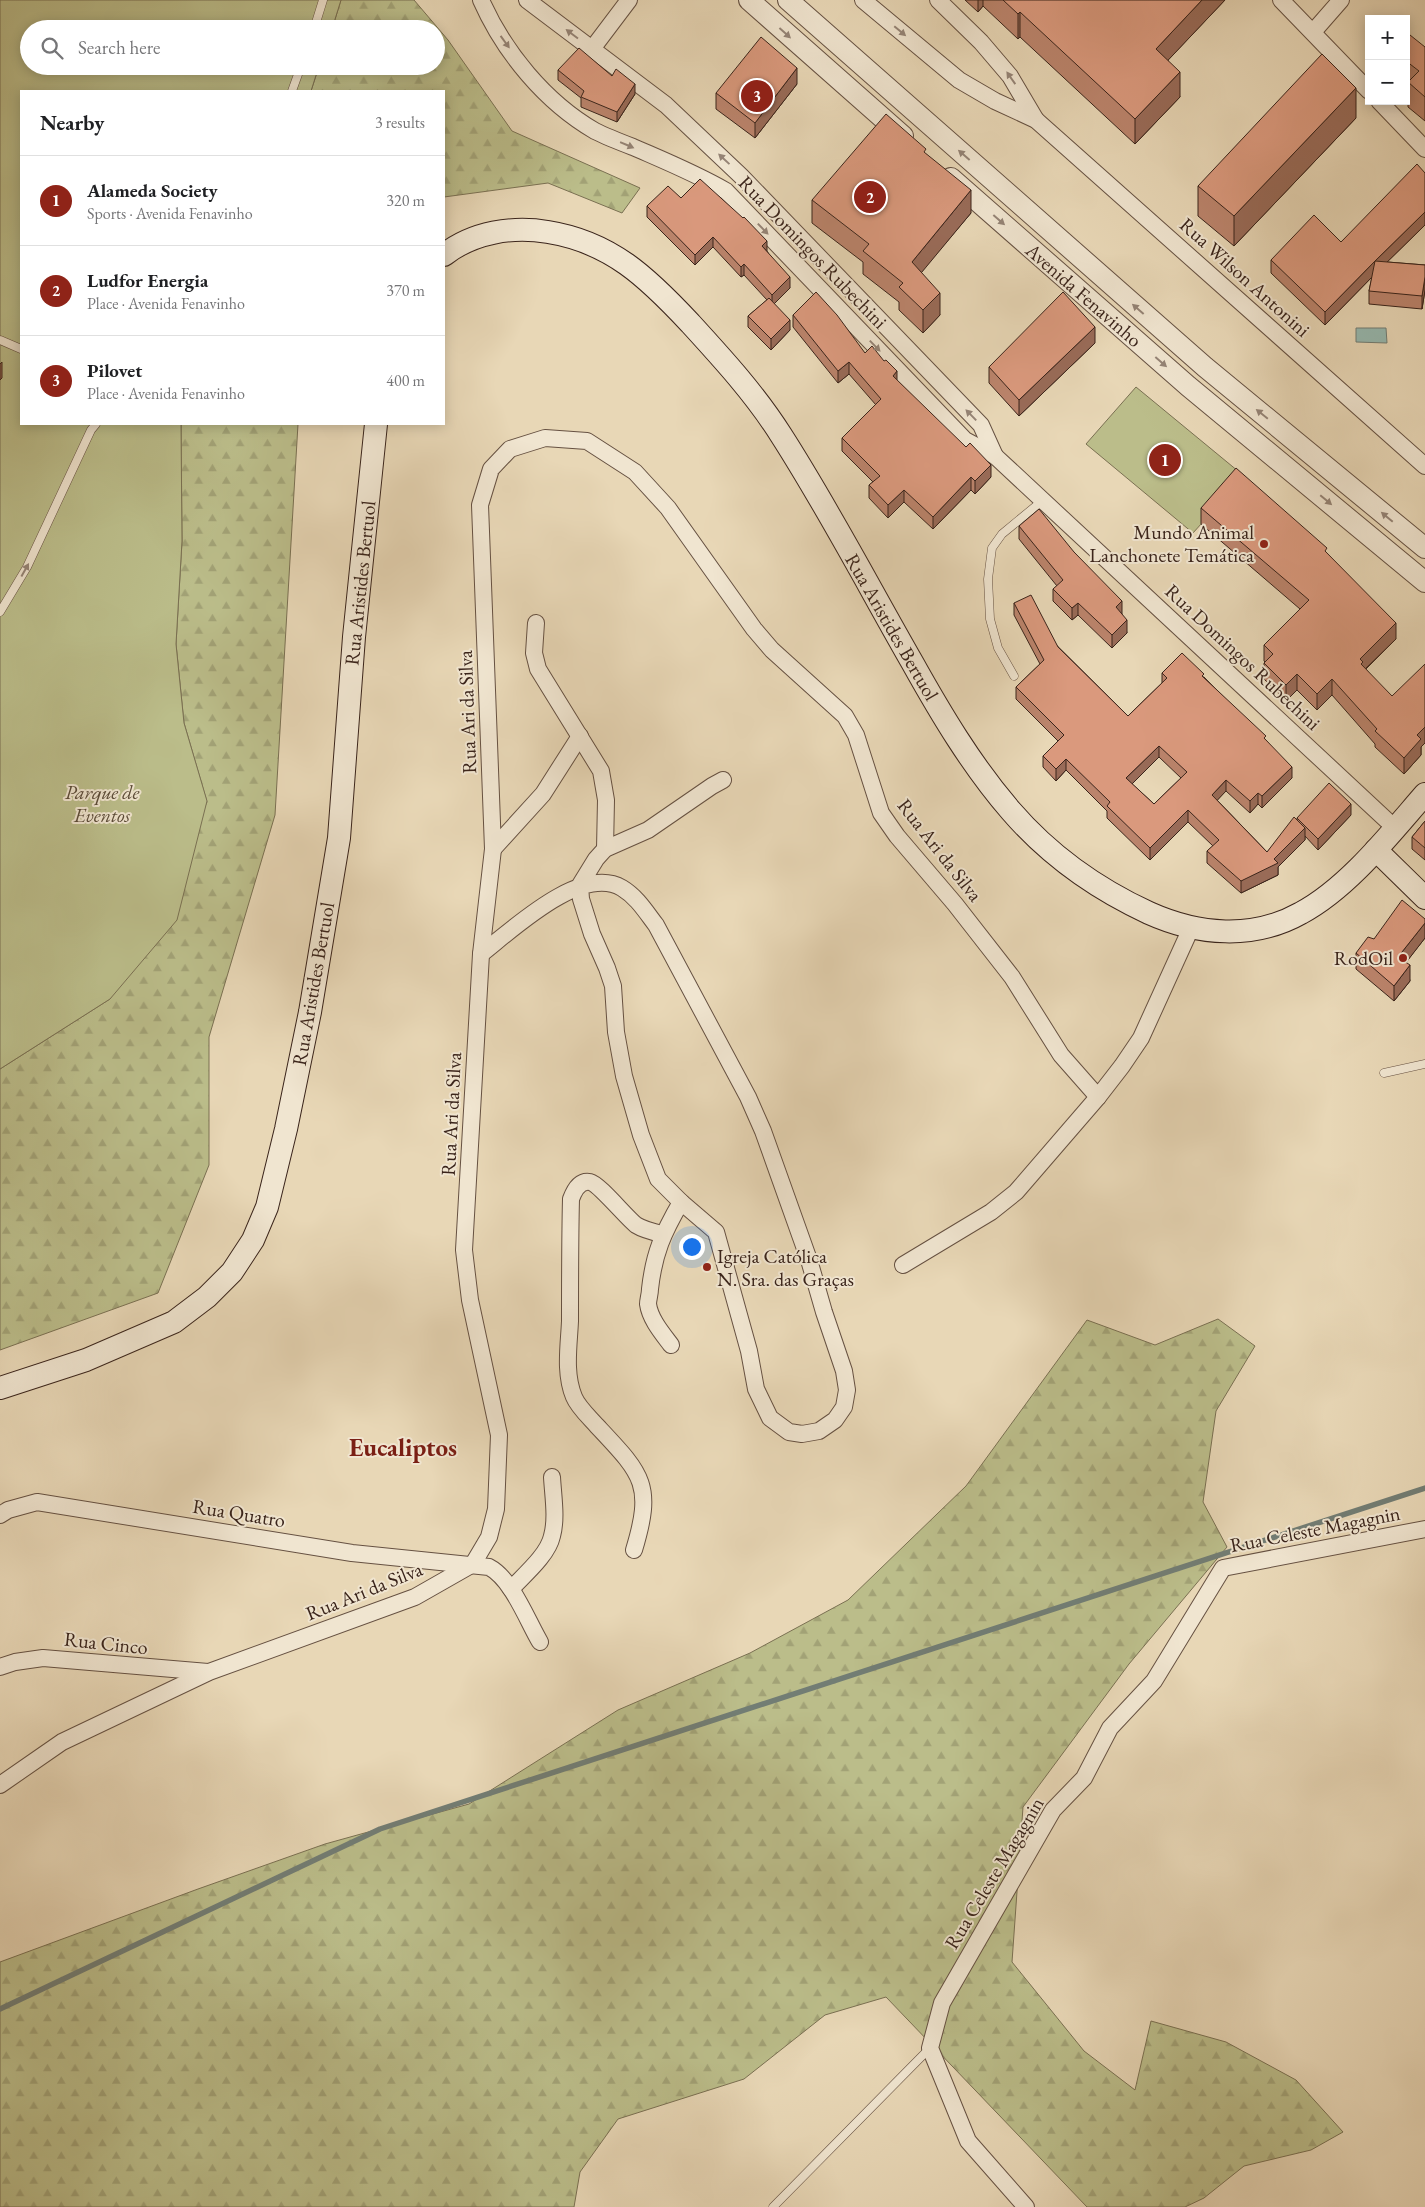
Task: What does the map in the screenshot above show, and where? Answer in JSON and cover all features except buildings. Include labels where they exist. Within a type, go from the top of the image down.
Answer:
[{"type":"main road","name":"Rua Aristides Bertuol","points":[[445,254],[456,245],[487,234],[526,228],[560,234],[599,246],[642,274],[731,367],[780,434],[942,715],[1011,812],[1049,850],[1092,882],[1128,903],[1163,919],[1191,928],[1217,932],[1246,932],[1279,923],[1302,913],[1332,892],[1376,850],[1425,794]]},
{"type":"main road","name":"Rua Aristides Bertuol","points":[[0,1388],[86,1360],[174,1322],[207,1297],[232,1272],[253,1240],[267,1207],[286,1129],[310,1012],[339,838],[354,637],[376,425]]},
{"type":"main road","points":[[1376,850],[1425,898]]},
{"type":"street","name":"Rua Domingos Rubechini","points":[[481,0],[497,31],[532,80],[559,105],[596,131],[705,178],[726,191],[965,440],[995,456],[1396,828]]},
{"type":"street","name":"Rua Domingos Rubechini","points":[[527,0],[666,105],[741,176],[981,425],[995,456]]},
{"type":"street","points":[[592,48],[629,0]]},
{"type":"street","name":"Avenida Fenavinho","points":[[749,0],[1188,386],[1423,576]]},
{"type":"street","name":"Avenida Fenavinho","points":[[788,0],[1205,367],[1425,548]]},
{"type":"street","name":"Rua Wilson Antonini","points":[[862,0],[959,80],[996,101],[1036,120],[1425,466]]},
{"type":"street","name":"Rua Wilson Antonini","points":[[938,0],[981,42],[1010,76],[1036,120]]},
{"type":"street","points":[[1313,32],[1341,0]]},
{"type":"street","points":[[1290,3],[1313,32],[1365,87]]},
{"type":"street","points":[[856,95],[873,75]]},
{"type":"street","points":[[1383,105],[1425,150]]},
{"type":"street","points":[[969,194],[986,174]]},
{"type":"street","points":[[1078,289],[1095,271]]},
{"type":"street","points":[[1188,386],[1205,367]]},
{"type":"street","name":"Rua Ari da Silva","points":[[0,1785],[62,1742],[209,1672],[415,1597],[473,1564],[489,1537],[496,1509],[499,1435],[470,1300],[464,1250],[481,954],[493,849],[480,506],[491,469],[510,449],[545,438],[587,441],[634,472],[668,508],[754,629],[772,650],[844,716],[856,735],[881,812],[897,836],[955,904],[1012,977],[1061,1055],[1098,1097]]},
{"type":"street","points":[[1302,480],[1318,460]]},
{"type":"street","points":[[536,623],[534,653],[538,670],[601,771],[606,800],[605,850]]},
{"type":"street","points":[[493,849],[543,794],[580,736]]},
{"type":"street","points":[[481,954],[542,907],[580,885],[602,881],[622,888],[638,902],[656,925],[748,1097],[763,1132],[809,1260],[844,1372],[847,1390],[844,1407],[835,1420],[819,1431],[802,1434],[789,1432],[770,1418],[756,1389],[749,1351],[716,1232],[658,1179],[641,1135],[624,1076],[616,1032],[613,986],[608,968],[592,934],[581,899],[580,885],[596,859],[605,850],[648,830],[712,786],[724,780]]},
{"type":"street","points":[[903,1264],[991,1212],[1016,1192],[1098,1097],[1122,1066],[1140,1038],[1191,928]]},
{"type":"street","points":[[634,1550],[642,1522],[645,1501],[642,1484],[633,1466],[588,1416],[574,1397],[567,1363],[570,1199],[574,1190],[580,1184],[589,1182],[597,1185],[622,1213],[637,1225],[662,1234]]},
{"type":"street","points":[[671,1345],[654,1321],[648,1304],[651,1278],[662,1234],[681,1202]]},
{"type":"street","points":[[511,1589],[538,1561],[552,1538],[554,1510],[552,1477]]},
{"type":"street","name":"Rua Quatro","points":[[0,1515],[8,1510],[37,1502],[352,1552],[473,1564],[496,1571],[511,1589],[540,1642]]},
{"type":"street","name":"Rua Celeste Magagnin","points":[[930,2048],[942,2003],[1053,1810],[1084,1778],[1110,1728],[1154,1681],[1223,1568],[1425,1529]]},
{"type":"street","name":"Rua Cinco","points":[[0,1667],[15,1662],[43,1658],[209,1672]]},
{"type":"street","points":[[930,2048],[968,2142],[1026,2207]]},
{"type":"lane","points":[[317,0],[320,8]]},
{"type":"lane","points":[[317,20],[323,0]]},
{"type":"lane","points":[[292,90],[298,75]]},
{"type":"lane","points":[[0,340],[20,349]]},
{"type":"lane","points":[[0,612],[27,567],[91,430],[95,425]]},
{"type":"lane","points":[[1014,676],[998,648],[990,620],[988,579],[992,548],[1002,534],[1042,501]]},
{"type":"lane","points":[[1384,1073],[1425,1064]]},
{"type":"lane","name":"Rua Celeste Magagnin","points":[[773,2207],[930,2048]]},
{"type":"green space","name":"Parque de Eventos","points":[[0,0],[341,0],[335,20],[20,20],[20,75],[316,75],[311,90],[20,90],[20,425],[181,425],[182,541],[176,644],[184,723],[207,801],[177,920],[110,999],[0,1069]]},
{"type":"green space","points":[[341,0],[414,0],[431,20],[335,20]]},
{"type":"green space","points":[[445,36],[512,131],[640,188],[622,213],[548,183],[445,197],[445,90],[311,90],[316,75],[445,75]]},
{"type":"green space","points":[[1136,387],[1244,476],[1193,533],[1086,444]]},
{"type":"green space","points":[[181,425],[298,425],[275,815],[209,1037],[209,1165],[158,1293],[0,1350],[0,1069],[110,999],[207,802],[184,723],[176,644],[182,541]]},
{"type":"green space","points":[[1218,1319],[1255,1346],[1216,1411],[1203,1502],[1227,1547],[1129,1664],[1023,1807],[1012,1962],[1084,2051],[1135,2090],[1151,2021],[1226,2042],[1296,2080],[1343,2132],[1311,2150],[1244,2166],[1204,2198],[1185,2207],[1087,2207],[886,1997],[825,2015],[744,2079],[618,2119],[580,2172],[574,2207],[0,2207],[0,1962],[325,1844],[469,1804],[618,1710],[750,1653],[848,1600],[966,1486],[1087,1320],[1155,1345]]},
{"type":"water","points":[[1356,328],[1386,328],[1387,343],[1356,342]]},
{"type":"waterway","points":[[0,2009],[380,1829],[1425,1488]]},
{"type":"place","name":"Pilovet","points":[[757,96]]},
{"type":"place","name":"Ludfor Energia","points":[[870,197]]},
{"type":"place","name":"Alameda Society","points":[[1165,460]]},
{"type":"place","name":"Mundo Animal Lanchonete Temática","points":[[1264,544]]},
{"type":"place","name":"RodOil","points":[[1403,958]]},
{"type":"place","name":"Igreja Católica N. Sra. das Graças","points":[[707,1267]]},
{"type":"district","name":"Eucaliptos","points":[[403,1447]]}]
